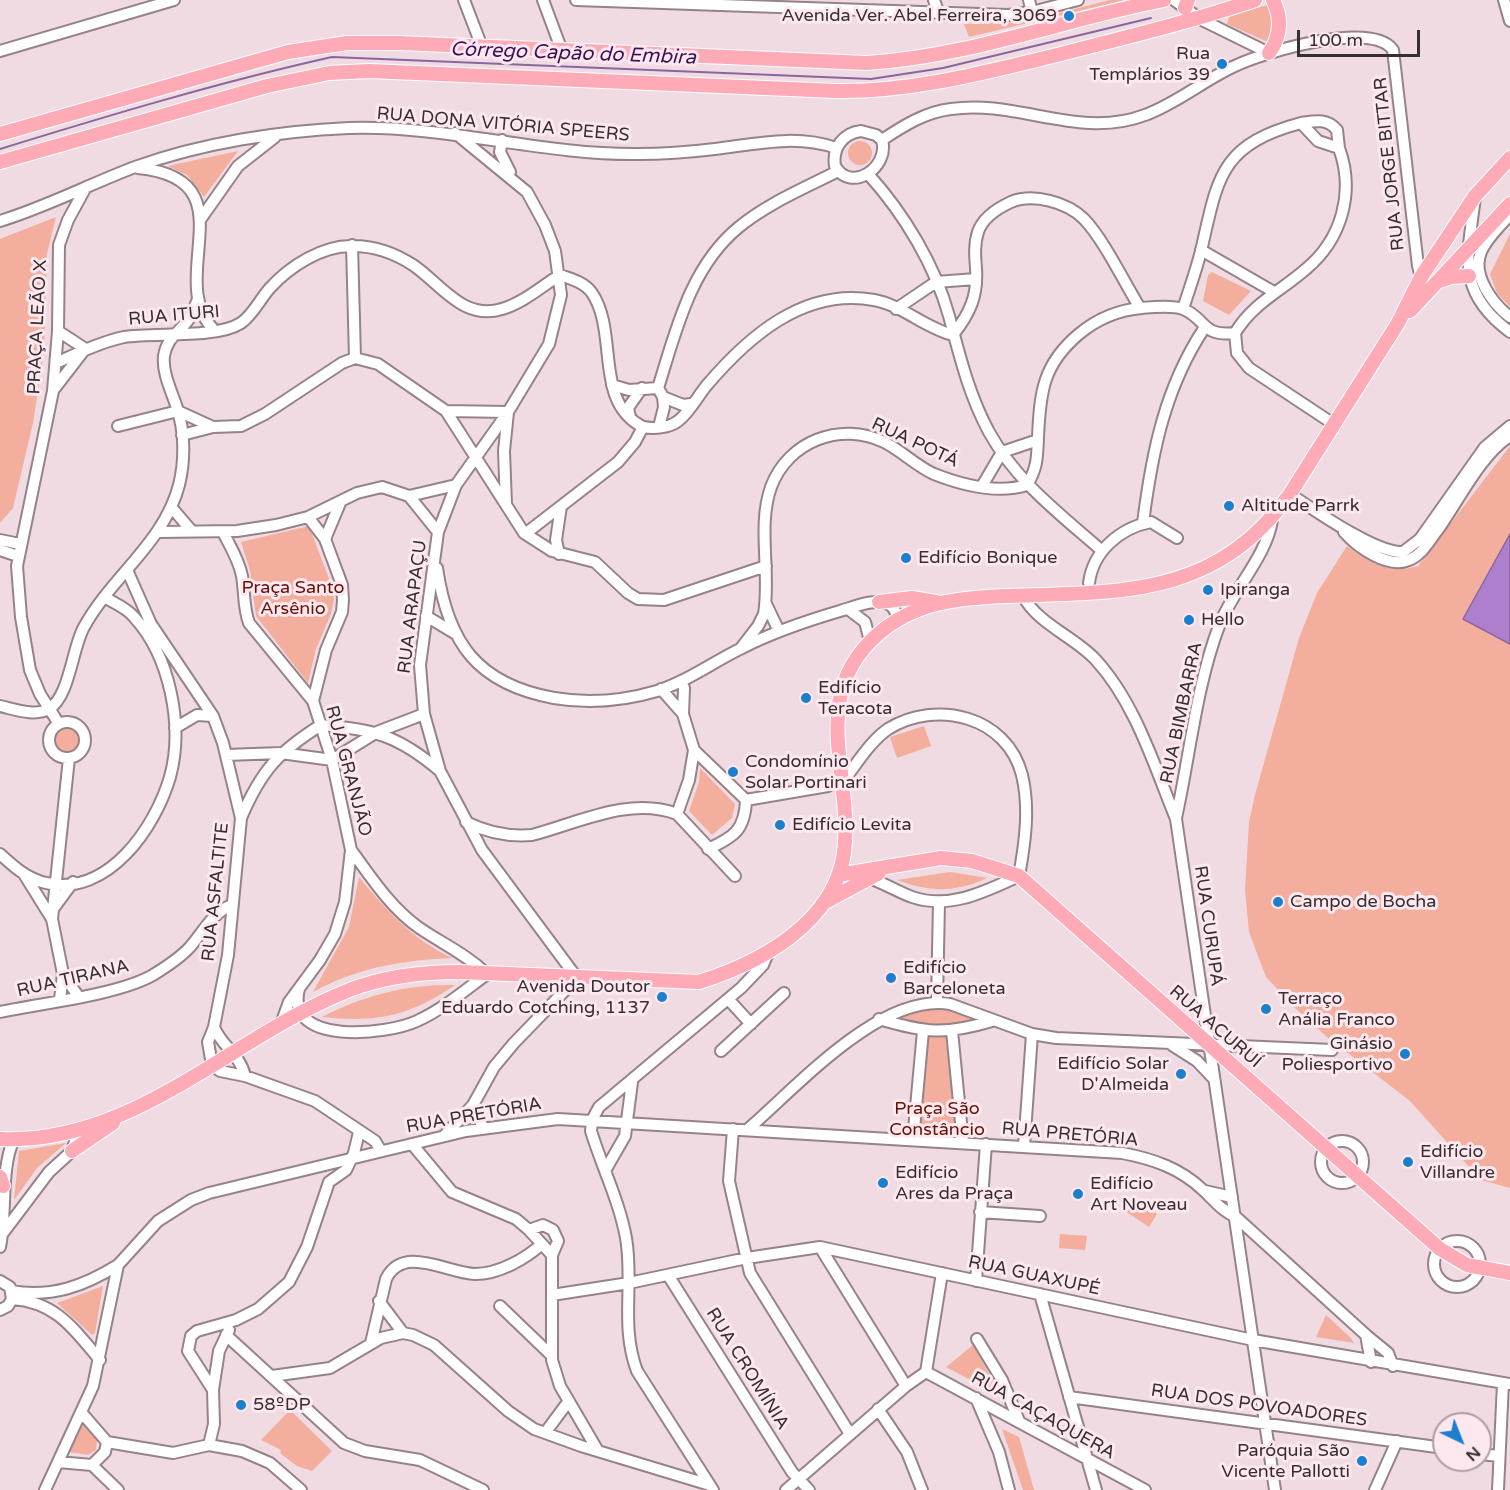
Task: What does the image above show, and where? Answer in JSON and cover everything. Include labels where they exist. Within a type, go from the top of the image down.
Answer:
[{"type":"main road","points":[[0,134],[262,58],[307,48],[367,42],[838,63],[893,61],[962,49],[1164,0]]},
{"type":"main road","points":[[0,162],[267,86],[330,73],[379,72],[836,91],[888,90],[988,72],[1200,19],[1255,0]]},
{"type":"main road","points":[[1269,52],[1277,36],[1279,24],[1273,0]]},
{"type":"main road","points":[[879,602],[912,598],[938,602],[1124,590],[1188,576],[1219,563],[1238,550],[1272,520],[1335,425],[1398,323],[1421,277],[1475,196],[1510,158]]},
{"type":"main road","points":[[1398,323],[1510,204]]},
{"type":"main road","points":[[1437,282],[1451,277],[1469,276]]},
{"type":"main road","points":[[72,1151],[125,1114],[299,1014],[354,988],[390,977],[424,972],[699,982],[738,968],[768,953],[800,927],[824,902],[838,875],[845,836],[834,785],[838,700],[845,678],[870,641],[898,618],[938,602]]},
{"type":"main road","points":[[838,875],[886,869],[941,858],[972,861],[1019,876]]},
{"type":"main road","points":[[824,902],[886,869]]},
{"type":"main road","name":"RUA ACURUÍ","points":[[1019,876],[1207,1046],[1327,1147],[1440,1249],[1467,1266],[1510,1273]]},
{"type":"main road","points":[[7,1139],[70,1131],[125,1114]]},
{"type":"street","points":[[0,51],[174,0]]},
{"type":"street","points":[[464,0],[482,47]]},
{"type":"street","points":[[543,0],[562,51]]},
{"type":"street","points":[[579,0],[816,4],[939,14],[1008,15],[1032,12],[1078,0]]},
{"type":"street","points":[[934,0],[939,14]]},
{"type":"street","points":[[1029,0],[1032,12]]},
{"type":"street","points":[[1504,0],[1510,21]]},
{"type":"street","points":[[1182,3],[1200,19],[1269,52]]},
{"type":"street","name":"RUA JORGE BITTAR","points":[[1269,52],[1314,42],[1359,38],[1375,39],[1392,47],[1421,277]]},
{"type":"street","points":[[1234,66],[1246,54],[1242,39]]},
{"type":"street","points":[[882,140],[917,119],[936,112],[966,107],[1076,123],[1112,123],[1131,120],[1161,108],[1234,66],[1269,52]]},
{"type":"street","points":[[1184,309],[1201,250],[1215,186],[1232,159],[1258,138],[1301,123],[1317,121],[1329,123],[1337,130],[1339,148],[1347,176],[1347,194],[1340,222],[1318,259],[1248,312],[1235,333],[1237,353],[1249,368],[1335,425]]},
{"type":"street","points":[[1301,123],[1318,141],[1339,148]]},
{"type":"street","name":"RUA DONA VITÓRIA SPEERS","points":[[0,221],[134,168],[214,146],[278,135],[349,128],[455,133],[559,150],[600,153],[680,152],[803,140],[836,148]]},
{"type":"street","points":[[869,131],[882,140],[883,153],[869,175],[854,177],[838,171],[834,161],[836,148],[842,140],[855,132],[869,131]]},
{"type":"street","points":[[455,133],[515,179]]},
{"type":"street","points":[[200,220],[238,166],[278,135]]},
{"type":"street","points":[[502,140],[500,152],[502,160],[515,179]]},
{"type":"street","points":[[134,168],[165,172],[177,177],[194,198],[200,220],[198,299],[204,319],[214,330]]},
{"type":"street","points":[[659,427],[664,407],[660,393],[687,301],[701,272],[717,248],[739,227],[767,208],[838,171]]},
{"type":"street","points":[[869,175],[886,193],[924,255],[936,282],[974,401],[1002,452],[1027,485],[1101,550]]},
{"type":"street","name":"RUA ARAPAÇU","points":[[515,179],[527,192],[545,225],[555,251],[560,275],[558,313],[549,344],[508,412],[456,485],[438,532],[420,666],[424,714],[440,771],[482,850],[577,978]]},
{"type":"street","name":"PRAÇA LEÃO X","points":[[59,724],[30,670],[16,578],[20,544],[57,363],[59,245],[68,220],[86,187]]},
{"type":"street","points":[[1475,196],[1469,245],[1469,276],[1485,307],[1510,332]]},
{"type":"street","points":[[953,335],[972,309],[976,279],[975,245],[978,232],[988,217],[1018,199],[1042,199],[1065,207],[1083,219],[1140,308]]},
{"type":"street","points":[[1510,214],[1487,241],[1479,262],[1482,278],[1492,299],[1510,317]]},
{"type":"street","points":[[352,245],[355,358]]},
{"type":"street","name":"RUA ITURI","points":[[57,363],[87,348],[123,337],[172,335],[214,330],[241,323],[270,288],[303,261],[324,252],[352,245],[398,256],[415,266],[452,298],[476,311],[504,309],[560,275]]},
{"type":"street","points":[[1201,250],[1274,292]]},
{"type":"street","points":[[560,275],[585,286],[596,302],[617,401],[630,417],[643,427],[659,427],[677,422],[743,345],[769,325],[800,309],[828,299],[874,300],[953,335]]},
{"type":"street","points":[[896,309],[936,282],[976,279]]},
{"type":"street","points":[[0,706],[29,712],[49,709],[63,688],[80,634],[104,597],[159,531],[172,508],[182,469],[182,435],[178,411],[164,367],[166,348],[172,335],[190,318],[198,299]]},
{"type":"street","points":[[1027,485],[1036,470],[1041,394],[1046,377],[1065,345],[1105,316],[1140,308],[1184,309],[1205,327],[1219,334],[1235,333]]},
{"type":"street","points":[[1143,523],[1154,447],[1164,407],[1177,375],[1205,327]]},
{"type":"street","points":[[53,391],[87,348],[58,331]]},
{"type":"street","name":"RUA ITURI","points":[[57,350],[87,348]]},
{"type":"street","points":[[182,435],[213,427],[232,427],[250,423],[320,376],[355,358],[378,364],[446,411],[525,534],[540,545],[559,554],[595,562],[628,593],[638,599],[664,600],[766,566]]},
{"type":"street","points":[[612,385],[629,390],[642,388],[660,393],[683,405],[691,404]]},
{"type":"street","points":[[630,417],[628,408],[642,388]]},
{"type":"street","points":[[118,426],[178,411],[213,427]]},
{"type":"street","points":[[446,411],[508,412],[504,451],[506,507]]},
{"type":"street","points":[[1290,494],[1338,526],[1388,551],[1396,553],[1409,550],[1485,447],[1510,426]]},
{"type":"street","points":[[525,534],[618,462],[636,442],[643,427]]},
{"type":"street","name":"RUA POTÁ","points":[[741,648],[758,626],[766,604],[767,504],[778,472],[791,456],[808,444],[829,435],[847,433],[866,435],[884,442],[932,473],[1003,490],[1027,485]]},
{"type":"street","points":[[1338,526],[1348,537],[1374,554],[1398,563],[1408,561],[1424,548],[1489,455],[1510,436]]},
{"type":"street","points":[[982,486],[1002,452],[1038,440]]},
{"type":"street","points":[[410,496],[456,485]]},
{"type":"street","points":[[159,531],[223,532],[308,517],[371,488],[393,489],[410,496],[438,532]]},
{"type":"street","points":[[325,539],[340,502]]},
{"type":"street","points":[[559,554],[555,540],[561,507]]},
{"type":"street","points":[[172,508],[190,530]]},
{"type":"street","points":[[308,517],[325,539],[342,585],[343,600],[342,612],[326,650],[313,701]]},
{"type":"street","name":"RUA BIMBARRA","points":[[1176,819],[1195,716],[1218,627],[1228,605],[1268,537],[1272,520]]},
{"type":"street","points":[[1089,583],[1090,573],[1101,550],[1143,523],[1151,522],[1177,538]]},
{"type":"street","points":[[223,532],[239,563],[243,578],[244,610],[249,623],[313,701]]},
{"type":"street","points":[[0,540],[20,544]]},
{"type":"street","points":[[0,550],[18,556]]},
{"type":"street","points":[[435,559],[443,597],[456,634],[471,658],[483,670],[520,691],[591,702],[630,698],[661,689],[779,631],[848,609],[879,602],[892,606],[898,618]]},
{"type":"street","name":"RUA ASFALTITE","points":[[127,570],[152,624],[213,716],[226,755],[241,818],[228,955],[214,1027],[208,1042],[212,1065]]},
{"type":"street","name":"RUA CURUPÁ","points":[[1023,596],[1038,615],[1077,642],[1096,660],[1125,704],[1176,819],[1207,1046],[1236,1217],[1275,1490]]},
{"type":"street","points":[[24,874],[46,883],[56,884],[96,877],[113,868],[138,840],[160,801],[170,776],[175,728],[169,680],[143,628],[133,614],[104,597]]},
{"type":"street","name":"RUA POTÁ","points":[[766,604],[779,631]]},
{"type":"street","points":[[848,609],[865,622],[870,641]]},
{"type":"street","points":[[426,616],[456,634]]},
{"type":"street","points":[[169,680],[185,674]]},
{"type":"street","points":[[678,814],[694,750],[683,714],[684,688],[681,681]]},
{"type":"street","points":[[661,689],[683,714]]},
{"type":"street","points":[[670,700],[683,695]]},
{"type":"street","name":"RUA GRANJÃO","points":[[313,701],[332,760],[351,850]]},
{"type":"street","points":[[746,800],[834,785],[886,730],[909,718],[933,713],[972,719],[998,737],[1020,768],[1026,797],[1026,818],[1019,876],[986,892],[939,902],[912,897],[869,878]]},
{"type":"street","points":[[226,755],[281,753],[332,760],[377,732],[424,714]]},
{"type":"street","points":[[175,728],[197,715],[213,716]]},
{"type":"street","points":[[73,723],[83,730],[85,736],[83,749],[69,758],[58,755],[51,747],[52,731],[59,724],[73,723]]},
{"type":"street","points":[[241,818],[251,794],[281,753],[321,725],[377,732],[415,751],[440,771]]},
{"type":"street","points":[[694,750],[746,800]]},
{"type":"street","points":[[60,999],[63,974],[53,914],[69,758]]},
{"type":"street","points":[[1161,783],[1170,790],[1183,784]]},
{"type":"street","points":[[708,849],[738,831],[743,823],[746,800]]},
{"type":"street","points":[[466,822],[482,830],[518,836],[532,835],[636,807],[652,807],[678,814],[735,876]]},
{"type":"street","points":[[301,984],[297,1000],[299,1014],[328,1031],[362,1032],[391,1029],[415,1022],[438,1010],[487,974],[466,956],[404,915],[351,850]]},
{"type":"street","points":[[281,1024],[289,1002],[320,960],[335,934],[345,902],[351,850]]},
{"type":"street","points":[[0,854],[24,874],[53,914]]},
{"type":"street","points":[[53,914],[73,882]]},
{"type":"street","points":[[937,1002],[939,902]]},
{"type":"street","name":"RUA TIRANA","points":[[2,1010],[112,989],[151,976],[189,948],[217,914],[232,905]]},
{"type":"street","points":[[711,1487],[637,1371],[627,1336],[629,1283],[626,1238],[619,1207],[591,1131],[592,1120],[608,1098],[632,1082],[728,999],[763,965],[768,953]]},
{"type":"street","points":[[728,999],[739,978],[738,968]]},
{"type":"street","points":[[63,974],[78,996]]},
{"type":"street","points":[[429,1163],[439,1137],[473,1105],[494,1067],[536,1018],[577,978]]},
{"type":"street","points":[[721,1051],[784,993]]},
{"type":"street","points":[[728,999],[751,1024]]},
{"type":"street","points":[[748,1129],[857,1034],[879,1019],[900,1010],[937,1002],[950,1004],[1032,1034],[1207,1046],[1332,1050]]},
{"type":"street","points":[[879,1019],[923,1030],[952,1031],[992,1021]]},
{"type":"street","points":[[214,1027],[222,1043],[234,1051],[245,1076]]},
{"type":"street","points":[[913,1140],[923,1030]]},
{"type":"street","points":[[952,1031],[963,1143]]},
{"type":"street","points":[[1024,1147],[1032,1034]]},
{"type":"street","points":[[1170,1044],[1197,1061],[1213,1078]]},
{"type":"street","points":[[212,1065],[220,1071],[245,1076],[315,1101],[375,1141],[381,1151]]},
{"type":"street","points":[[606,1169],[625,1136],[629,1122],[632,1082]]},
{"type":"street","points":[[473,1105],[483,1128]]},
{"type":"street","name":"RUA PRETÓRIA","points":[[118,1265],[158,1221],[191,1200],[439,1137],[532,1120],[629,1122],[1122,1153],[1151,1159],[1171,1167],[1204,1191],[1219,1207],[1236,1217],[1388,1353],[1393,1366]]},
{"type":"street","points":[[733,1128],[729,1181],[750,1273],[850,1434]]},
{"type":"street","points":[[3,1233],[38,1186],[72,1151],[76,1138],[70,1131]]},
{"type":"street","points":[[213,1390],[191,1359],[189,1343],[197,1330],[236,1320],[258,1309],[289,1282],[307,1247],[329,1182],[346,1170],[359,1132]]},
{"type":"street","points":[[0,1247],[3,1233],[2,1182],[7,1139]]},
{"type":"street","points":[[1340,1141],[1354,1144],[1363,1155],[1363,1170],[1359,1176],[1347,1183],[1334,1182],[1328,1178],[1321,1167],[1323,1153],[1327,1147],[1340,1141]]},
{"type":"street","points":[[412,1144],[452,1192],[505,1213],[530,1230],[552,1255]]},
{"type":"street","points":[[976,1281],[986,1144]]},
{"type":"street","points":[[316,1167],[321,1178],[329,1182]]},
{"type":"street","name":"RUA PRETÓRIA","points":[[1204,1191],[1232,1197]]},
{"type":"street","points":[[980,1212],[1040,1216]]},
{"type":"street","points":[[530,1230],[543,1225],[553,1230],[558,1241],[552,1255],[552,1355],[560,1386],[598,1451]]},
{"type":"street","points":[[1452,1242],[1467,1243],[1477,1253],[1480,1268],[1477,1275],[1466,1286],[1458,1287],[1444,1283],[1435,1271],[1434,1263],[1440,1249],[1452,1242]]},
{"type":"street","points":[[371,1343],[379,1301],[389,1271],[400,1263],[418,1262],[474,1274],[491,1272],[518,1261],[542,1244]]},
{"type":"street","points":[[820,1247],[906,1386]]},
{"type":"street","name":"RUA GUAXUPÉ","points":[[552,1295],[629,1283],[747,1258],[820,1247],[1253,1340],[1393,1366],[1506,1383]]},
{"type":"street","points":[[12,1295],[52,1294],[85,1283],[118,1265]]},
{"type":"street","points":[[45,1490],[93,1386],[118,1265]]},
{"type":"street","points":[[786,1490],[878,1409],[926,1372],[942,1273]]},
{"type":"street","name":"RUA CROMÍNIA","points":[[668,1275],[798,1480],[809,1490]]},
{"type":"street","points":[[0,1281],[7,1284],[12,1295],[8,1306],[0,1310]]},
{"type":"street","points":[[49,1308],[52,1294]]},
{"type":"street","points":[[1040,1294],[1096,1490]]},
{"type":"street","points":[[12,1295],[49,1308],[80,1335],[100,1360]]},
{"type":"street","points":[[379,1301],[403,1333],[434,1345],[521,1422],[545,1433],[711,1487]]},
{"type":"street","points":[[500,1306],[552,1355]]},
{"type":"street","points":[[209,1446],[214,1424],[215,1366],[226,1335],[236,1320]]},
{"type":"street","points":[[272,1376],[330,1368],[371,1343],[403,1333]]},
{"type":"street","points":[[226,1335],[344,1443],[365,1451],[420,1460],[483,1490]]},
{"type":"street","points":[[1366,1335],[1371,1362]]},
{"type":"street","points":[[977,1339],[1002,1380],[1019,1421]]},
{"type":"street","name":"RUA CAÇAQUERA","points":[[926,1372],[1144,1490]]},
{"type":"street","points":[[1498,1490],[1501,1413],[1506,1383]]},
{"type":"street","name":"RUA DOS POVOADORES","points":[[1069,1397],[1432,1446]]},
{"type":"street","points":[[976,1398],[999,1452],[1009,1490]]},
{"type":"street","points":[[545,1433],[568,1401]]},
{"type":"street","points":[[1501,1413],[1510,1404]]},
{"type":"street","points":[[878,1409],[908,1452],[922,1490]]},
{"type":"street","points":[[81,1412],[107,1442],[173,1453],[209,1446],[242,1451],[256,1456],[281,1471],[301,1490]]},
{"type":"street","points":[[1375,1490],[1397,1441]]},
{"type":"street","points":[[92,1465],[105,1452],[107,1442]]},
{"type":"street","points":[[1492,1455],[1499,1456]]},
{"type":"street","points":[[58,1462],[92,1465],[118,1490]]},
{"type":"green space","points":[[1110,0],[1125,0],[969,37],[964,24],[1028,21]]},
{"type":"green space","points":[[1267,5],[1271,8],[1276,25],[1268,42],[1227,24],[1229,17]]},
{"type":"green space","points":[[860,141],[865,142],[871,148],[871,158],[865,164],[860,165],[855,164],[849,158],[848,153],[849,148],[855,142]]},
{"type":"green space","points":[[238,151],[204,197],[187,175],[168,166]]},
{"type":"green space","points":[[56,217],[47,254],[44,352],[33,423],[13,508],[0,523],[0,239]]},
{"type":"green space","points":[[1510,234],[1510,307],[1497,293],[1490,274]]},
{"type":"green space","points":[[1212,272],[1251,291],[1229,315],[1203,301],[1208,275]]},
{"type":"green space","points":[[1510,446],[1510,1188],[1481,1180],[1410,1101],[1327,1037],[1266,977],[1249,932],[1245,890],[1249,822],[1255,795],[1299,638],[1317,593],[1347,546],[1381,566],[1397,569],[1418,566]]},
{"type":"green space","name":"Praça Santo Arsênio","points":[[309,526],[331,584],[334,599],[331,614],[316,649],[308,683],[256,616],[250,570],[241,542]]},
{"type":"green space","points":[[68,726],[78,730],[82,740],[78,750],[68,754],[58,750],[54,740],[58,730]]},
{"type":"green space","points":[[924,726],[931,746],[897,758],[890,737]]},
{"type":"green space","points":[[700,768],[735,804],[732,818],[712,835],[689,811],[699,782]]},
{"type":"green space","points":[[950,872],[987,878],[964,886],[942,889],[920,887],[897,880]]},
{"type":"green space","points":[[359,877],[379,901],[412,933],[452,958],[398,963],[363,971],[313,992],[349,927]]},
{"type":"green space","points":[[455,985],[423,1004],[392,1015],[359,1019],[322,1017],[387,992],[420,986]]},
{"type":"green space","points":[[933,1003],[988,1021],[959,1029],[882,1019]]},
{"type":"green space","name":"Praça São Constâncio","points":[[950,1032],[960,1140],[916,1137],[923,1033]]},
{"type":"green space","points":[[66,1143],[37,1168],[14,1200],[19,1151]]},
{"type":"green space","points":[[1132,1199],[1157,1214],[1149,1227],[1125,1211]]},
{"type":"green space","points":[[1060,1234],[1087,1236],[1085,1250],[1059,1248]]},
{"type":"green space","points":[[103,1286],[95,1333],[92,1335],[57,1303]]},
{"type":"green space","points":[[1326,1315],[1351,1338],[1354,1343],[1316,1337]]},
{"type":"green space","points":[[973,1345],[1001,1396],[946,1367]]},
{"type":"green space","points":[[290,1410],[332,1451],[312,1471],[297,1466],[280,1453],[281,1450],[261,1440]]},
{"type":"green space","points":[[83,1424],[97,1440],[96,1450],[88,1455],[69,1452]]},
{"type":"green space","points":[[1002,1429],[1019,1437],[1034,1490],[1023,1490]]},
{"type":"shaded area","points":[[1510,534],[1510,644],[1463,619]]},
{"type":"waterway","name":"Córrego Capão do Embira","points":[[0,149],[165,100],[332,57],[871,79],[943,68],[1151,18]]},
{"type":"place","name":"Avenida Ver. Abel Ferreira, 3069","points":[[1069,16]]},
{"type":"place","name":"Rua Templários 39","points":[[1222,64]]},
{"type":"place","name":"Altitude Parrk","points":[[1229,506]]},
{"type":"place","name":"Edifício Bonique","points":[[906,558]]},
{"type":"place","name":"Ipiranga","points":[[1208,590]]},
{"type":"place","name":"Hello","points":[[1189,620]]},
{"type":"place","name":"Edifício Teracota","points":[[806,698]]},
{"type":"place","name":"Condomínio Solar Portinari","points":[[733,772]]},
{"type":"place","name":"Edifício Levita","points":[[780,825]]},
{"type":"place","name":"Campo de Bocha","points":[[1278,902]]},
{"type":"place","name":"Edifício Barceloneta","points":[[891,978]]},
{"type":"place","name":"Avenida Doutor Eduardo Cotching, 1137","points":[[662,997]]},
{"type":"place","name":"Terraço Anália Franco","points":[[1266,1009]]},
{"type":"place","name":"Ginásio Poliesportivo","points":[[1405,1054]]},
{"type":"place","name":"Edifício Solar D'Almeida","points":[[1181,1074]]},
{"type":"place","name":"Edifício Villandre","points":[[1408,1162]]},
{"type":"place","name":"Edifício Ares da Praça","points":[[883,1183]]},
{"type":"place","name":"Edifício Art Noveau","points":[[1078,1194]]},
{"type":"place","name":"58ºDP","points":[[241,1405]]},
{"type":"place","name":"Paróquia São Vicente Pallotti","points":[[1362,1461]]}]
